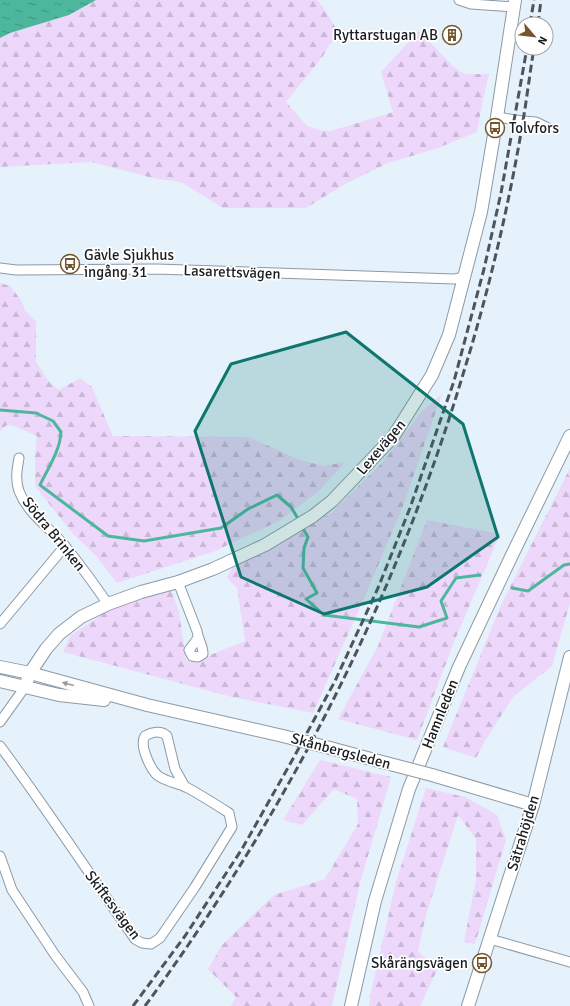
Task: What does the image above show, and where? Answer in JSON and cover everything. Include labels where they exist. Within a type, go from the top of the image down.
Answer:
[{"type":"street","name":"Lexevägen","points":[[25,686],[30,673],[38,660],[59,634],[81,617],[108,604],[141,592],[178,582],[237,559],[313,516],[332,501],[366,467],[393,437],[410,411],[432,375],[449,335],[465,278],[481,212],[514,3],[471,4],[459,0]]},
{"type":"street","points":[[497,117],[536,122],[548,128]]},
{"type":"street","name":"Lasarettsvägen","points":[[0,268],[16,270],[156,269],[454,279],[465,278]]},
{"type":"street","name":"Hamnleden","points":[[351,1006],[375,901],[410,789],[459,667],[570,436]]},
{"type":"street","name":"Södra Brinken","points":[[19,458],[16,475],[19,490],[25,503],[37,518],[53,532],[65,546],[108,604]]},
{"type":"street","points":[[0,624],[65,546]]},
{"type":"street","points":[[178,582],[197,631],[198,638]]},
{"type":"street","name":"Sätrahöjden","points":[[468,1006],[533,805],[570,657]]},
{"type":"street","name":"Skånbergsleden","points":[[0,667],[30,673],[147,705],[330,748],[432,775],[533,805]]},
{"type":"street","name":"Skånbergsleden","points":[[0,681],[59,695],[147,705]]},
{"type":"street","points":[[0,722],[25,686]]},
{"type":"street","name":"Skiftesvägen","points":[[0,746],[48,812],[82,864],[135,939],[142,943],[151,944],[160,938],[195,887],[232,827],[229,813],[185,787],[169,782],[157,775],[145,755],[142,740],[145,736],[158,732],[167,736],[175,770],[185,787]]},
{"type":"street","points":[[0,856],[12,890],[51,950],[83,992],[89,1006]]},
{"type":"street","points":[[490,939],[570,962]]},
{"type":"highlighted area","points":[[346,332],[463,424],[498,537],[427,587],[324,614],[241,577],[195,431],[231,364]]},
{"type":"green space","points":[[96,0],[317,0],[340,33],[329,45],[323,56],[286,102],[307,126],[319,130],[331,131],[393,112],[381,72],[419,31],[454,67],[464,74],[489,74],[477,132],[435,149],[388,163],[345,184],[306,208],[223,208],[181,182],[153,178],[91,162],[0,167],[0,38],[10,33],[69,15]]},
{"type":"green space","points":[[0,283],[10,286],[21,300],[25,310],[36,322],[36,362],[49,382],[59,390],[80,378],[92,387],[113,436],[249,437],[297,459],[323,466],[345,462],[318,492],[279,521],[215,551],[117,583],[96,556],[73,534],[35,486],[35,454],[37,436],[14,426],[7,425],[0,431]]},
{"type":"green space","points":[[442,394],[403,506],[313,713],[232,697],[63,652],[70,636],[97,618],[109,605],[170,586],[179,612],[186,660],[198,663],[205,660],[210,655],[245,641],[237,588],[227,578],[235,562],[331,513],[382,463],[422,411]]},
{"type":"green space","points":[[570,468],[570,603],[552,666],[513,697],[476,758],[443,747],[501,605]]},
{"type":"green space","points":[[427,520],[500,534],[454,642],[417,740],[338,719],[378,646]]},
{"type":"green space","points":[[320,760],[391,777],[360,883],[332,1006],[231,1006],[236,997],[208,969],[222,945],[274,895],[325,879],[358,824],[357,799],[334,789],[302,825],[283,820]]},
{"type":"green space","points":[[426,788],[465,797],[497,815],[506,840],[475,944],[464,942],[476,879],[476,839],[458,815],[426,915],[418,951],[437,970],[420,1006],[369,1006],[396,882]]},
{"type":"water","points":[[0,0],[96,0],[69,15],[10,33],[0,38]]},
{"type":"waterway","points":[[0,410],[36,413],[53,421],[61,432],[60,439],[56,453],[40,485],[108,536],[144,541],[221,528],[248,509],[277,495],[291,507],[300,522]]},
{"type":"waterway","points":[[302,527],[308,537],[304,548],[303,568],[317,593],[306,599],[324,615],[419,627],[447,618],[441,601],[456,578],[480,575]]},
{"type":"waterway","points":[[512,588],[528,591],[564,565],[570,564]]},
{"type":"railway","points":[[531,16],[534,0]]},
{"type":"railway","points":[[539,16],[541,0]]},
{"type":"railway","points":[[133,1006],[185,936],[242,849],[335,681],[378,588],[410,508],[454,381],[484,269],[501,193],[526,56]]},
{"type":"railway","points":[[145,1006],[197,932],[245,857],[290,781],[332,702],[370,622],[405,540],[436,457],[464,371],[490,278],[505,216],[533,56]]},
{"type":"place","name":"Ryttarstugan AB","points":[[452,35]]},
{"type":"place","name":"Tolvfors","points":[[495,128]]},
{"type":"place","name":"Gävle Sjukhus ingång 31","points":[[70,264]]},
{"type":"place","name":"Skårängsvägen","points":[[482,963]]}]
